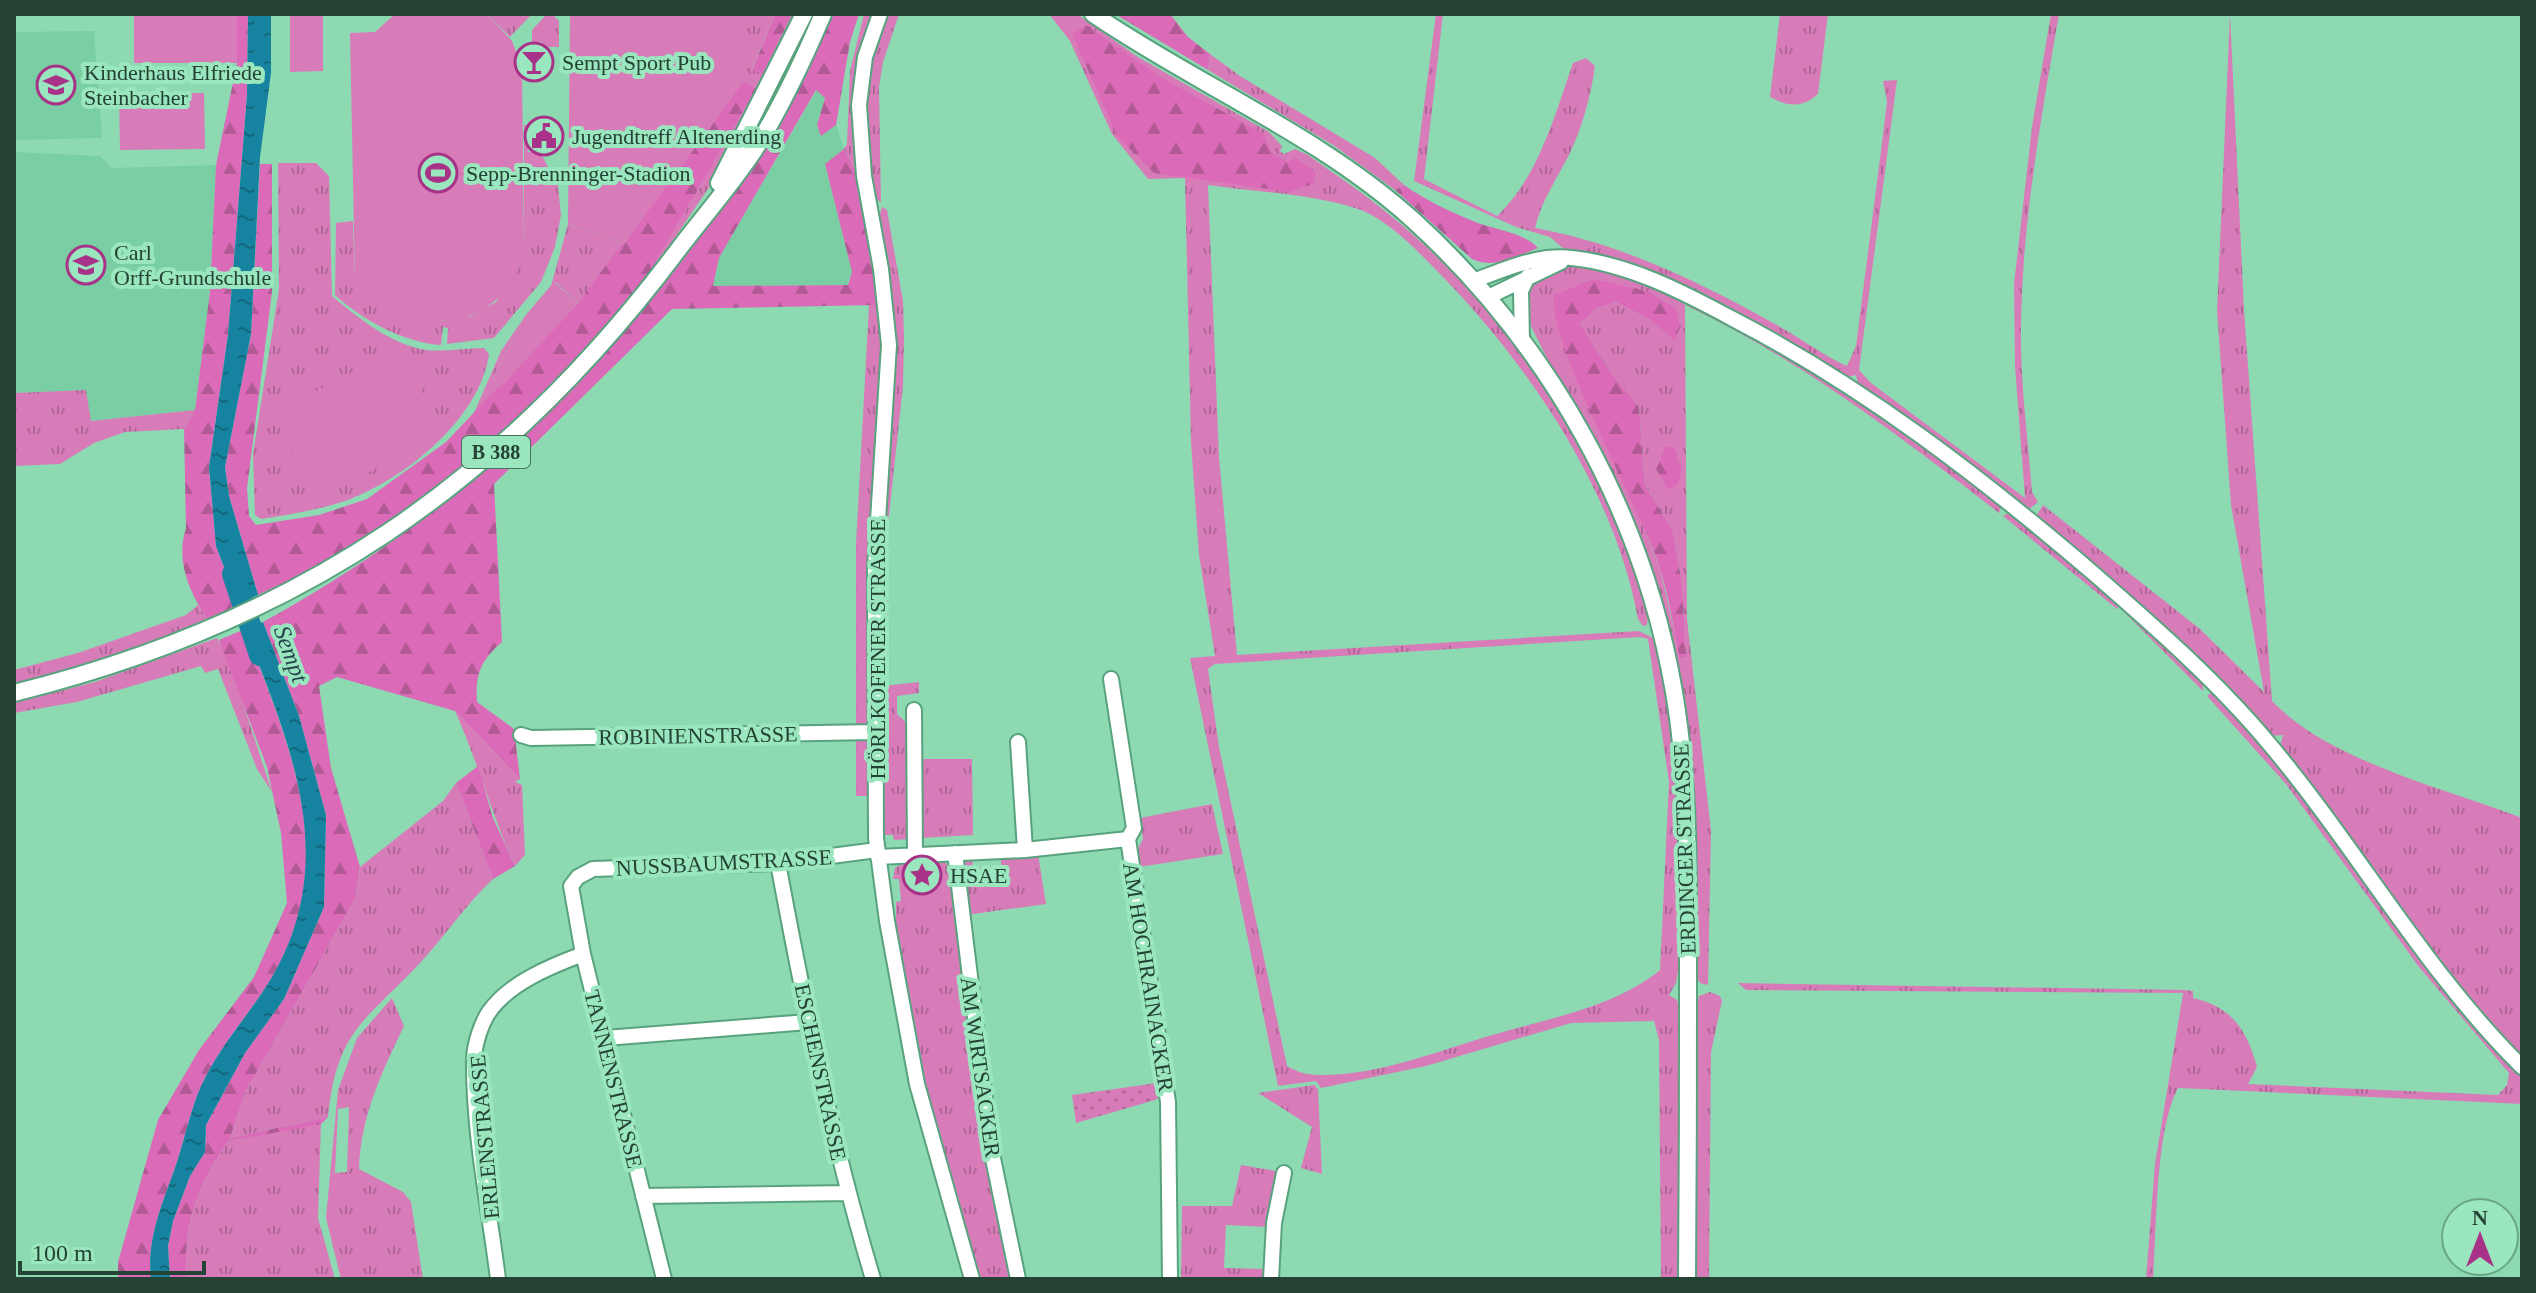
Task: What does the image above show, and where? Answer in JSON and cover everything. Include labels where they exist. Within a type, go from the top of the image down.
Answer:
[{"type":"main road","name":"B 388","points":[[694,230],[768,91],[804,14]]},
{"type":"main road","name":"B 388","points":[[14,693],[106,668],[265,606],[344,562],[438,499],[543,409],[627,318],[753,151],[788,93],[823,14]]},
{"type":"main road","name":"ERDINGER STRASSE","points":[[1093,14],[1177,69],[1296,136],[1355,175],[1412,219],[1488,297],[1522,339],[1596,458],[1628,526],[1662,631],[1674,688],[1684,763],[1689,854],[1687,1279]]},
{"type":"street","name":"HÖRLKOFENER STRASSE","points":[[880,14],[865,57],[859,105],[864,176],[881,269],[889,345],[875,568],[878,854],[887,921],[921,1099],[972,1279]]},
{"type":"street","points":[[1473,281],[1523,262],[1552,256],[1576,258],[1628,271],[1679,290],[1760,333],[1862,394],[2029,518],[2176,648],[2270,744],[2431,961],[2522,1067]]},
{"type":"street","points":[[1488,297],[1529,275],[1576,258]]},
{"type":"street","points":[[1522,339],[1521,291],[1529,275]]},
{"type":"street","name":"AM HOCHRAINACKER","points":[[1111,679],[1134,828],[1128,839],[1168,1102],[1170,1279]]},
{"type":"street","points":[[914,710],[915,855]]},
{"type":"street","name":"ROBINIENSTRASSE","points":[[521,735],[531,738],[875,732]]},
{"type":"street","points":[[1018,742],[1025,850]]},
{"type":"street","name":"NUSSBAUMSTRASSE","points":[[574,880],[593,869],[778,863],[878,854],[1025,850],[1128,839]]},
{"type":"street","name":"AM WIRTSACKER","points":[[955,853],[991,1149],[1018,1279]]},
{"type":"street","name":"ESCHENSTRASSE","points":[[778,863],[808,1022],[847,1193],[873,1279]]},
{"type":"street","name":"TANNENSTRASSE","points":[[574,880],[570,893],[583,954],[664,1279]]},
{"type":"street","name":"ERLENSTRASSE","points":[[498,1279],[474,1056],[479,1035],[488,1013],[511,991],[560,963],[583,954]]},
{"type":"street","points":[[605,1038],[808,1022]]},
{"type":"street","points":[[1271,1279],[1274,1223],[1284,1173]]},
{"type":"street","points":[[643,1196],[847,1193]]},
{"type":"shaded area","name":"Kinderhaus Elfriede Steinbacher","points":[[94,31],[102,138],[14,140],[14,32]]},
{"type":"shaded area","points":[[817,90],[825,98],[817,125],[821,135],[836,125],[844,149],[825,165],[852,272],[847,285],[713,286],[719,258]]},
{"type":"shaded area","points":[[14,152],[100,156],[112,168],[216,165],[210,291],[195,410],[90,421],[86,390],[14,393]]},
{"type":"green space","points":[[134,14],[237,14],[237,63],[134,63]]},
{"type":"green space","points":[[237,14],[248,14],[247,95],[228,335],[209,467],[216,546],[238,604],[208,621],[190,588],[183,565],[186,528],[184,429],[195,410],[210,291],[216,165],[237,63]]},
{"type":"green space","points":[[290,14],[323,14],[323,71],[290,72]]},
{"type":"green space","name":"Sepp-Brenninger-Stadion","points":[[395,14],[487,14],[512,41],[522,68],[524,253],[513,279],[498,298],[478,312],[457,320],[434,320],[411,314],[390,301],[371,281],[355,281],[350,33],[375,32]]},
{"type":"green space","points":[[487,14],[532,14],[510,37]]},
{"type":"green space","points":[[570,14],[747,14],[747,77],[624,244],[568,224]]},
{"type":"green space","points":[[747,14],[775,14],[752,69],[767,67],[792,14],[796,14],[712,183],[642,286],[755,90],[743,81],[747,77]]},
{"type":"green space","points":[[775,14],[792,14],[763,74],[752,70]]},
{"type":"green space","points":[[811,14],[814,14],[790,71],[731,173],[783,75]]},
{"type":"green space","points":[[831,14],[859,14],[850,42],[836,125],[821,136],[817,125],[825,98],[816,90],[719,258],[713,286],[848,285],[852,272],[825,164],[844,149],[857,174],[879,305],[672,309],[494,484],[502,642],[481,668],[477,702],[514,729],[520,779],[455,711],[337,677],[319,686],[331,768],[360,867],[355,899],[246,1091],[230,1138],[328,1117],[321,1124],[229,1141],[209,1173],[194,1206],[187,1242],[187,1279],[170,1279],[168,1246],[173,1221],[190,1176],[205,1152],[206,1125],[245,1053],[284,999],[324,907],[326,815],[299,716],[263,622],[394,540],[454,495],[512,446],[566,394],[666,280],[745,172],[782,112]]},
{"type":"green space","points":[[864,14],[873,14],[860,53],[854,92],[857,174],[844,149],[847,144],[850,71]]},
{"type":"green space","points":[[887,14],[899,14],[883,62],[879,87],[881,202],[872,197],[868,105],[873,62]]},
{"type":"green space","points":[[1049,14],[1077,14],[1138,57],[1269,132],[1282,146],[1280,151],[1284,154],[1295,149],[1308,155],[1361,192],[1429,250],[1501,325],[1562,410],[1588,455],[1610,502],[1642,586],[1647,606],[1647,625],[1643,626],[1638,619],[1610,524],[1563,432],[1504,347],[1421,254],[1391,228],[1358,209],[1303,197],[1208,185],[1219,457],[1237,655],[1639,631],[1657,640],[1675,741],[1681,840],[1680,959],[1676,983],[1669,995],[1677,1000],[1681,1016],[1681,1279],[1661,1279],[1659,1040],[1654,1021],[1571,1023],[1426,1066],[1321,1088],[1316,1081],[1278,1086],[1190,658],[1215,656],[1199,555],[1191,442],[1185,178],[1148,179],[1112,134],[1070,41]],"holes":[[[1640,637],[1648,639],[1669,782],[1660,970],[1642,983],[1600,1003],[1407,1062],[1322,1075],[1304,1073],[1287,1066],[1219,747],[1208,669],[1215,664]]]},
{"type":"green space","points":[[1115,14],[1170,14],[1188,37],[1210,54],[1208,70]]},
{"type":"green space","points":[[1436,14],[1443,14],[1424,179],[1497,216],[1524,183],[1544,145],[1573,63],[1586,58],[1595,66],[1585,112],[1574,145],[1545,200],[1535,228],[1597,243],[1687,278],[1745,307],[1847,366],[1856,346],[1883,135],[1887,101],[1883,81],[1897,80],[1859,370],[1871,383],[2025,498],[2015,366],[2014,284],[2032,127],[2051,14],[2059,14],[2034,171],[2022,289],[2023,390],[2032,492],[2038,502],[2027,511],[1858,384],[1856,375],[1845,378],[1693,290],[1564,249],[1550,237],[1516,227],[1414,181]]},
{"type":"green space","points":[[1780,14],[1828,14],[1818,94],[1801,104],[1783,103],[1770,97]]},
{"type":"green space","points":[[2230,14],[2244,310],[2272,701],[2296,722],[2356,756],[2389,771],[2522,818],[2522,1059],[2460,988],[2280,746],[2283,735],[2271,736],[2035,518],[2043,505],[2200,629],[2264,692],[2231,505],[2217,311]]},
{"type":"green space","points":[[545,16],[554,16],[559,21],[559,47],[542,47],[542,42],[532,42],[532,30]]},
{"type":"green space","points":[[1086,25],[1162,78],[1264,134],[1271,152],[1287,162],[1295,158],[1316,172],[1313,184],[1289,192],[1154,173],[1117,136],[1072,34]]},
{"type":"green space","points":[[1210,54],[1240,76],[1375,158],[1404,185],[1395,190],[1333,145],[1208,70]]},
{"type":"green space","points":[[743,81],[756,89],[642,286],[569,370],[472,462],[388,523],[303,574],[258,595],[229,496],[225,467],[251,334],[260,164],[272,164],[272,292],[247,488],[249,516],[256,525],[319,515],[367,499],[446,442],[578,303]]},
{"type":"green space","points":[[204,93],[205,149],[120,150],[119,94]]},
{"type":"green space","points":[[524,125],[527,125],[528,152],[540,152],[558,186],[561,215],[555,247],[541,282],[494,338],[447,344],[448,328],[443,327],[441,345],[413,340],[371,321],[335,295],[336,223],[353,221],[355,280],[371,280],[379,291],[442,321],[471,316],[496,302],[524,253]]},
{"type":"green space","points":[[278,163],[316,163],[329,176],[332,296],[376,329],[413,347],[426,350],[484,348],[489,354],[483,378],[471,401],[455,424],[414,462],[368,491],[345,501],[261,519],[255,515],[253,454],[279,289]]},
{"type":"green space","points":[[1404,185],[1446,209],[1517,235],[1538,248],[1497,262],[1472,259],[1395,190]]},
{"type":"green space","points":[[882,207],[887,210],[903,301],[904,338],[903,386],[888,524],[888,676],[880,676],[880,563],[895,347],[878,222]]},
{"type":"green space","points":[[568,224],[624,244],[578,303],[555,282],[551,286]]},
{"type":"green space","points":[[1575,266],[1618,274],[1664,290],[1685,305],[1687,619],[1711,831],[1708,985],[1700,983],[1695,974],[1667,625],[1649,564],[1526,316],[1532,286],[1545,275]],"holes":[[[1650,292],[1676,308],[1681,326],[1674,339],[1650,320],[1616,302],[1596,309],[1580,324],[1613,375],[1639,407],[1645,485],[1673,531],[1682,584],[1686,657],[1681,659],[1660,569],[1554,295]]]},
{"type":"green space","points":[[1594,279],[1650,292],[1676,308],[1681,326],[1674,340],[1650,320],[1616,302],[1596,309],[1580,324],[1613,375],[1639,407],[1645,485],[1673,531],[1682,584],[1686,657],[1680,659],[1660,569],[1579,386],[1556,318],[1554,295]]},
{"type":"green space","points":[[554,282],[578,303],[500,388],[492,379],[525,316]]},
{"type":"green space","points":[[869,305],[879,305],[881,385],[870,513],[869,796],[856,796],[856,544]]},
{"type":"green space","points":[[1685,305],[1697,306],[1813,371],[1895,425],[2001,507],[1999,513],[1848,400],[1727,326]]},
{"type":"green space","points":[[525,316],[492,379],[500,388],[474,413],[501,351]]},
{"type":"green space","points":[[399,348],[444,433],[317,499],[273,414]]},
{"type":"green space","points":[[86,390],[91,421],[195,410],[184,429],[125,432],[94,443],[60,464],[14,466],[14,393]]},
{"type":"green space","points":[[1666,446],[1674,448],[1682,470],[1678,484],[1668,490],[1656,469]]},
{"type":"green space","points":[[2010,512],[2119,603],[2117,609],[2003,516]]},
{"type":"green space","points":[[198,605],[208,621],[126,653],[14,686],[14,670],[78,653],[186,615]]},
{"type":"green space","points":[[2121,609],[2126,610],[2203,682],[2203,691]]},
{"type":"green space","points":[[245,629],[291,756],[301,798],[306,841],[304,883],[295,926],[276,970],[214,1062],[197,1097],[154,1234],[151,1279],[118,1279],[118,1262],[158,1120],[199,1050],[254,977],[287,903],[281,833],[267,767],[219,640]]},
{"type":"green space","points":[[217,638],[228,658],[272,792],[257,769],[218,669],[205,673],[201,666],[77,702],[14,713],[14,703],[95,682]]},
{"type":"green space","points":[[919,682],[919,693],[897,696],[897,714],[910,726],[910,839],[894,840],[893,835],[883,835],[881,830],[880,690],[884,686]]},
{"type":"green space","points":[[2212,692],[2299,790],[2474,1024],[2522,1076],[2522,1104],[2178,1088],[2170,1106],[2161,1154],[2153,1279],[2146,1279],[2155,1164],[2183,993],[1746,990],[1738,983],[2193,991],[2193,998],[2218,1007],[2243,1031],[2257,1067],[2248,1084],[2498,1095],[2507,1085],[2509,1073],[2419,967],[2286,784],[2207,696]]},
{"type":"green space","points":[[455,711],[520,779],[515,782],[522,785],[525,855],[515,866],[499,828]]},
{"type":"green space","points":[[920,759],[972,759],[973,835],[921,838]]},
{"type":"green space","points":[[478,766],[493,818],[515,866],[493,879],[456,783]]},
{"type":"green space","points":[[456,783],[493,879],[357,1029],[338,1064],[328,1117],[230,1138],[246,1091],[355,899],[360,867],[443,801]]},
{"type":"green space","points":[[1212,804],[1223,854],[1139,867],[1137,850],[1143,839],[1140,818]]},
{"type":"green space","points":[[1038,854],[1046,904],[966,915],[965,861],[972,858],[973,868],[1001,866],[1001,856]]},
{"type":"green space","points":[[943,860],[951,870],[985,1132],[1015,1279],[977,1279],[933,1127],[896,940],[896,902],[901,901],[899,879],[893,879],[895,868],[905,862]]},
{"type":"green space","points":[[933,884],[935,907],[913,909],[910,887]]},
{"type":"green space","points":[[1710,992],[1720,996],[1722,1001],[1711,1052],[1709,1279],[1694,1279],[1695,1012],[1699,996]]},
{"type":"green space","points":[[392,998],[404,1026],[368,1113],[359,1169],[403,1192],[411,1202],[423,1279],[341,1279],[326,1218],[338,1090],[357,1038]],"holes":[[[349,1107],[347,1172],[335,1173],[338,1109]]]},
{"type":"green space","points":[[1157,1083],[1159,1097],[1155,1100],[1076,1123],[1072,1095]]},
{"type":"green space","points":[[1314,1085],[1318,1089],[1322,1174],[1301,1168],[1312,1127],[1258,1093]]},
{"type":"green space","points":[[321,1121],[318,1218],[335,1279],[187,1279],[187,1242],[194,1206],[209,1173],[229,1141]]},
{"type":"green space","points":[[1241,1165],[1276,1171],[1268,1227],[1226,1225],[1224,1268],[1266,1269],[1266,1279],[1181,1279],[1182,1206],[1232,1206]]},
{"type":"water","points":[[248,14],[271,14],[271,73],[260,157],[251,334],[225,467],[229,496],[258,595],[238,604],[216,546],[209,467],[228,335],[247,95]]},
{"type":"water","points":[[263,622],[299,716],[326,815],[324,907],[284,999],[245,1053],[206,1125],[205,1152],[190,1176],[173,1221],[168,1246],[170,1279],[151,1279],[154,1234],[197,1097],[214,1062],[276,970],[295,927],[304,884],[305,841],[301,798],[291,756],[245,629]]},
{"type":"waterway","name":"Sempt","points":[[233,574],[260,655]]},
{"type":"place","name":"Sempt Sport Pub","points":[[534,62]]},
{"type":"place","name":"Kinderhaus Elfriede Steinbacher","points":[[56,85]]},
{"type":"place","name":"Jugendtreff Altenerding","points":[[544,136]]},
{"type":"place","name":"Sepp-Brenninger-Stadion","points":[[438,173]]},
{"type":"place","name":"Carl Orff-Grundschule","points":[[86,265]]},
{"type":"place","name":"HSAE","points":[[922,875]]}]
